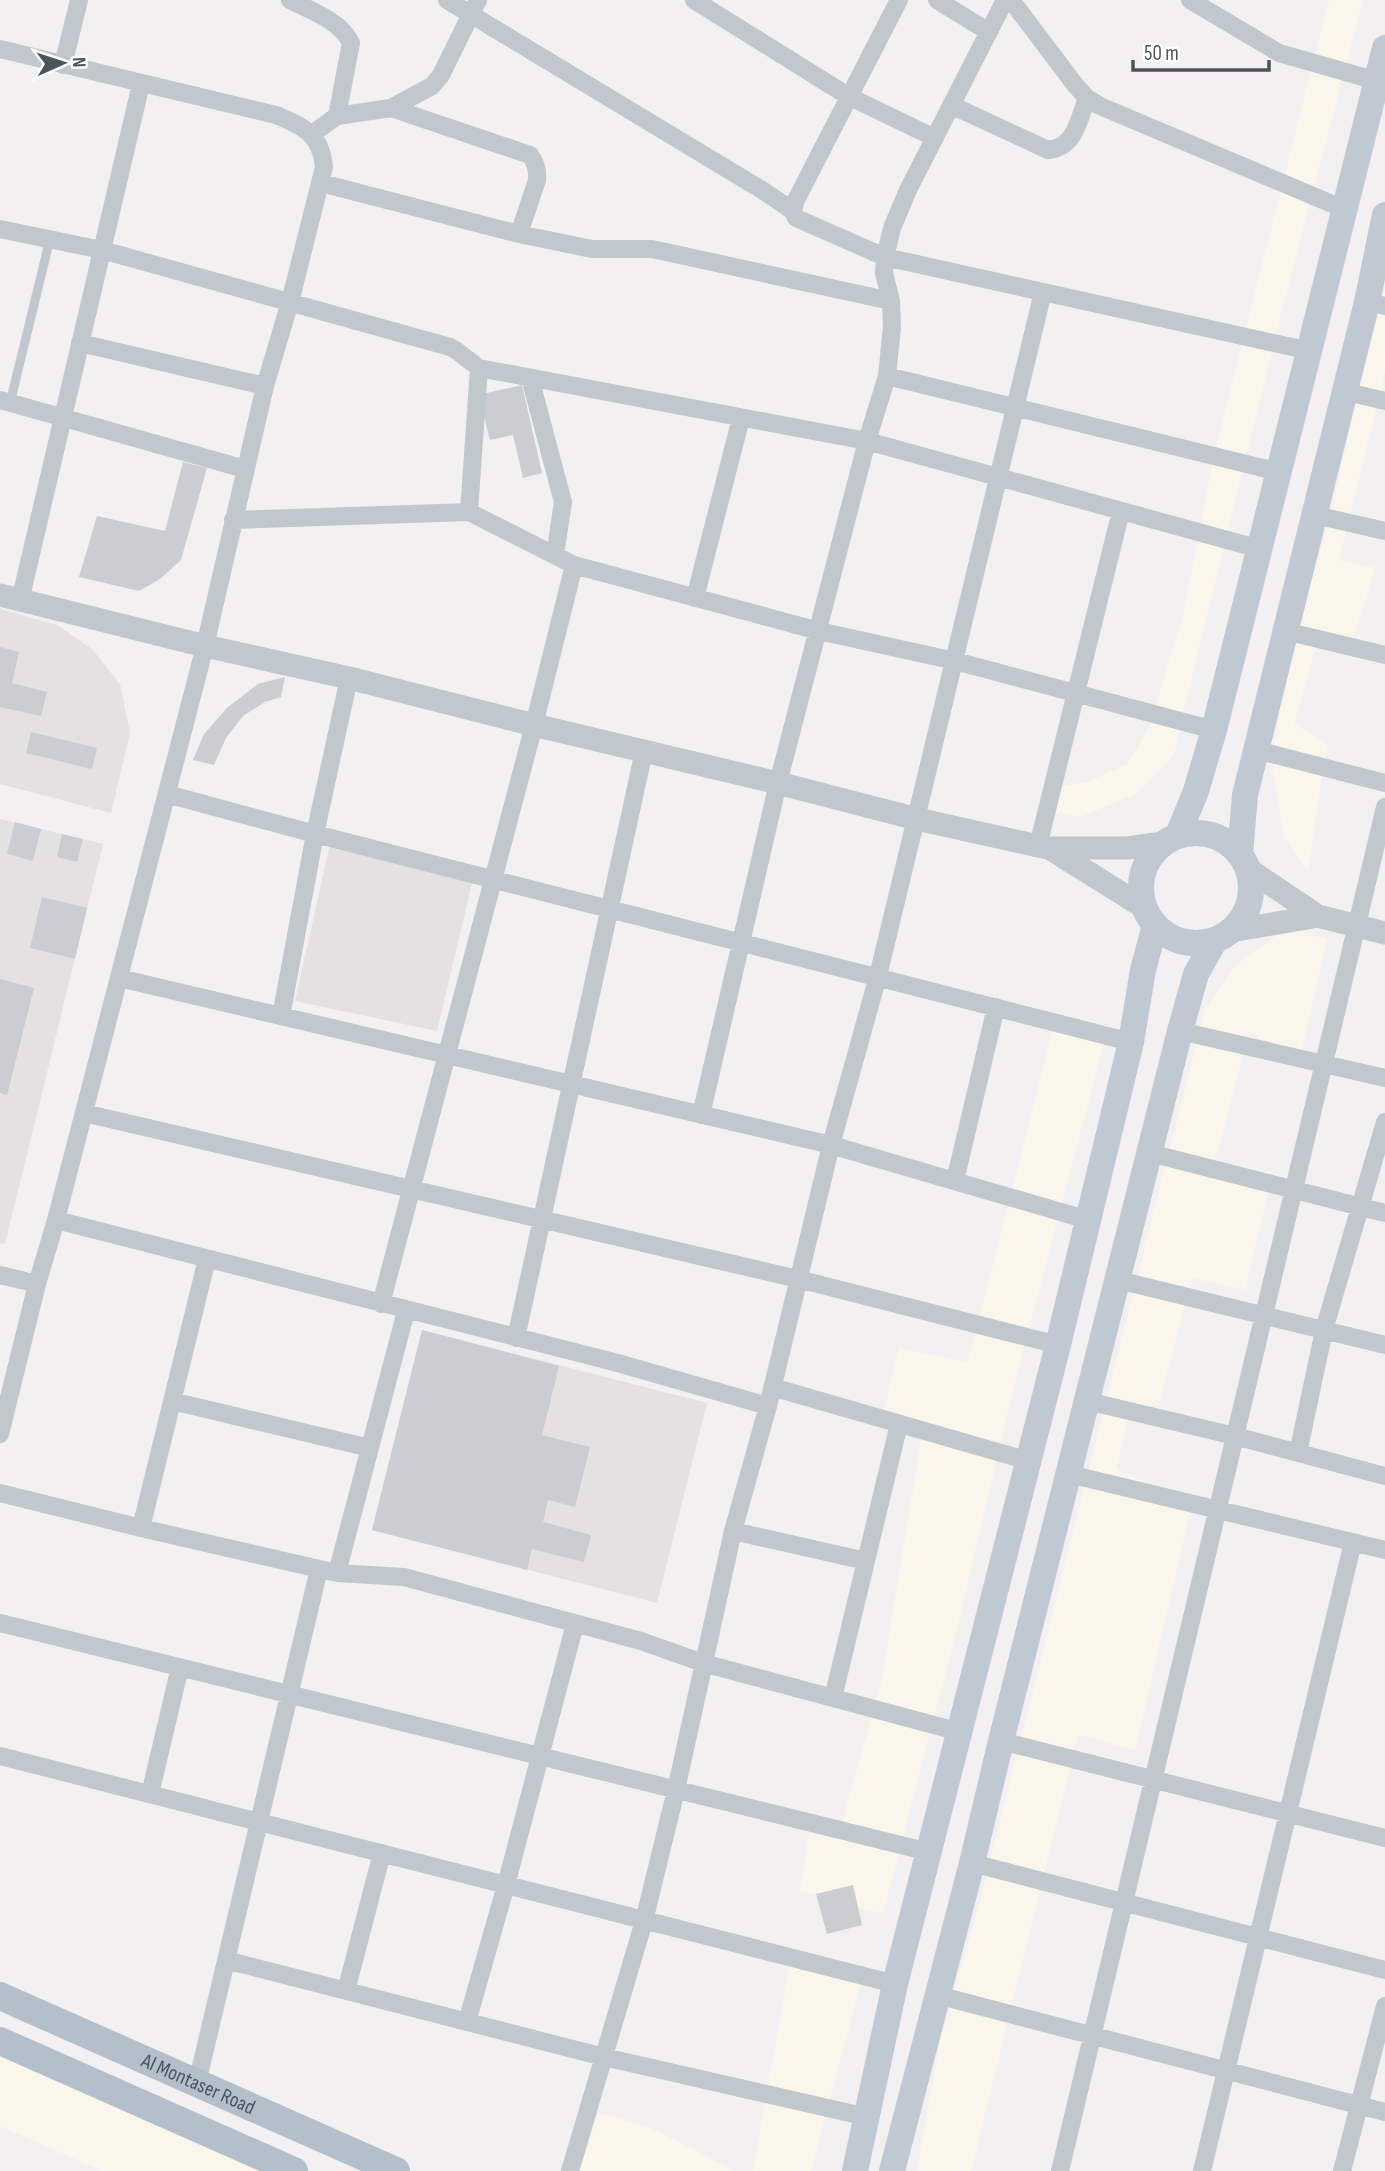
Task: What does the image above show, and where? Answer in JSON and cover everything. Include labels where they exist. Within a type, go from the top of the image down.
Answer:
[{"type":"main road","points":[[1223,935],[1199,943],[1182,942],[1168,935],[1150,917],[1141,891],[1143,873],[1151,856],[1171,839],[1196,791],[1214,730],[1385,48]]},
{"type":"main road","points":[[892,2171],[1196,974],[1223,935],[1242,918],[1249,903],[1251,886],[1244,862],[1245,795],[1343,391],[1376,304],[1385,215]]},
{"type":"main road","points":[[1171,839],[1195,832],[1212,835],[1227,842],[1244,862]]},
{"type":"main road","points":[[855,2171],[895,1983],[1029,1461],[1131,1042],[1150,917]]},
{"type":"main road","name":"Al Montaser Road","points":[[0,1996],[396,2171]]},
{"type":"main road","name":"Al Montaser Road","points":[[0,2041],[294,2171]]},
{"type":"street","points":[[63,65],[79,0]]},
{"type":"street","points":[[290,0],[329,21],[347,34],[351,43],[337,116]]},
{"type":"street","points":[[447,0],[474,7],[762,190],[793,211],[796,218],[885,257],[1310,351]]},
{"type":"street","points":[[694,0],[848,96],[935,138]]},
{"type":"street","points":[[793,211],[848,96],[899,0]]},
{"type":"street","points":[[937,0],[989,32]]},
{"type":"street","points":[[701,1115],[778,783],[866,441],[887,376],[892,327],[891,301],[884,273],[892,228],[1005,0]]},
{"type":"street","points":[[1011,0],[1087,98],[1100,106],[1344,209]]},
{"type":"street","points":[[1190,0],[1279,53],[1377,81]]},
{"type":"street","points":[[312,134],[337,116],[391,108],[432,86],[441,75],[474,7]]},
{"type":"street","points":[[0,48],[276,115],[299,124],[312,134],[322,151],[324,167],[290,302],[265,386],[205,646],[0,1434]]},
{"type":"street","points":[[141,84],[63,418],[10,598],[349,678],[917,819],[1044,847],[1127,848],[1171,839]]},
{"type":"street","points":[[951,105],[1048,150],[1065,145],[1071,138],[1087,98]]},
{"type":"street","points":[[391,108],[530,155],[538,173],[519,234]]},
{"type":"street","points":[[321,183],[519,234],[592,249],[652,250],[891,301]]},
{"type":"street","points":[[0,229],[102,250],[450,347],[479,369],[866,441],[1260,549]]},
{"type":"street","points":[[570,2171],[644,1921],[733,1531],[768,1406],[831,1145],[878,976],[1043,292]]},
{"type":"street","points":[[80,343],[265,386]]},
{"type":"street","points":[[469,512],[479,369]]},
{"type":"street","points":[[887,376],[1279,472]]},
{"type":"street","points":[[530,378],[563,502],[555,555]]},
{"type":"street","points":[[1343,391],[1385,401]]},
{"type":"street","points":[[5,402],[245,469]]},
{"type":"street","points":[[695,598],[741,418]]},
{"type":"street","points":[[1044,847],[1076,693],[1121,511]]},
{"type":"street","points":[[233,520],[469,512],[574,565],[819,631],[955,661],[1214,730]]},
{"type":"street","points":[[1315,514],[1385,531]]},
{"type":"street","points":[[381,1304],[574,565]]},
{"type":"street","points":[[1285,631],[1385,655]]},
{"type":"street","points":[[281,1016],[315,834],[349,678]]},
{"type":"street","points":[[516,1338],[644,751]]},
{"type":"street","points":[[1256,751],[1385,783]]},
{"type":"street","points":[[167,794],[1131,1042]]},
{"type":"street","points":[[1059,2171],[1385,807]]},
{"type":"street","points":[[1044,847],[1150,917]]},
{"type":"street","points":[[1244,862],[1318,916],[1385,933]]},
{"type":"street","points":[[1223,935],[1318,916]]},
{"type":"street","points":[[119,978],[831,1145],[1088,1220]]},
{"type":"street","points":[[955,1181],[996,1007]]},
{"type":"street","points":[[1180,1031],[1385,1078]]},
{"type":"street","points":[[84,1112],[798,1279],[1058,1345]]},
{"type":"street","points":[[1298,1453],[1324,1330],[1385,1122]]},
{"type":"street","points":[[1150,1153],[1385,1213]]},
{"type":"street","points":[[56,1220],[614,1362],[768,1406]]},
{"type":"street","points":[[141,1528],[207,1259]]},
{"type":"street","points":[[0,1275],[37,1284]]},
{"type":"street","points":[[1118,1280],[1385,1345]]},
{"type":"street","points":[[197,2083],[290,1695],[370,1448],[406,1311]]},
{"type":"street","points":[[772,1387],[1029,1461]]},
{"type":"street","points":[[172,1401],[370,1448]]},
{"type":"street","points":[[1087,1401],[1235,1436],[1385,1476]]},
{"type":"street","points":[[833,1698],[899,1424]]},
{"type":"street","points":[[1069,1474],[1385,1550]]},
{"type":"street","points":[[0,1493],[328,1571],[404,1577],[641,1641],[702,1663],[960,1732]]},
{"type":"street","points":[[733,1531],[866,1561]]},
{"type":"street","points":[[1202,2171],[1353,1542]]},
{"type":"street","points":[[0,1623],[929,1852]]},
{"type":"street","points":[[467,2022],[575,1624]]},
{"type":"street","points":[[149,1794],[180,1667]]},
{"type":"street","points":[[1001,1741],[1385,1838]]},
{"type":"street","points":[[0,1756],[895,1983]]},
{"type":"street","points":[[345,1991],[382,1853]]},
{"type":"street","points":[[972,1863],[1385,1970]]},
{"type":"street","points":[[226,1960],[604,2057],[867,2117]]},
{"type":"street","points":[[937,1994],[1385,2112]]},
{"type":"street","points":[[1342,2171],[1385,2006]]},
{"type":"lane","points":[[5,402],[50,239]]},
{"type":"shaded area","points":[[1329,0],[1363,0],[1280,317],[1174,755],[1134,795],[1080,817],[1048,812],[1052,788],[1088,782],[1127,764],[1148,729],[1182,622],[1213,460]]},
{"type":"shaded area","points":[[1385,287],[1385,373],[1339,560],[1375,568],[1352,642],[1319,636],[1294,724],[1327,743],[1308,870],[1284,838],[1271,757],[1297,631],[1332,510]]},
{"type":"shaded area","points":[[0,609],[57,625],[92,649],[120,684],[130,733],[111,813],[0,784]]},
{"type":"shaded area","points":[[0,819],[103,844],[5,1244],[0,1243]]},
{"type":"shaded area","points":[[330,844],[473,879],[437,1031],[295,1001]]},
{"type":"shaded area","points":[[1296,930],[1327,940],[1300,1057],[1249,1032],[1213,1169],[1273,1172],[1245,1290],[1192,1278],[1159,1404],[1130,1411],[1116,1469],[1192,1504],[1135,1750],[1078,1735],[971,2171],[917,2171],[940,2042],[980,1901],[1205,1009],[1234,967],[1277,935]]},
{"type":"shaded area","points":[[1054,1026],[1106,1035],[1016,1378],[957,1628],[883,1913],[858,1908],[853,1885],[816,1894],[800,1892],[809,1833],[838,1838],[881,1683],[922,1435],[880,1427],[899,1348],[968,1362]]},
{"type":"shaded area","points":[[422,1330],[707,1403],[657,1603],[372,1530]]},
{"type":"shaded area","points":[[790,1963],[861,1981],[811,2171],[753,2171]]},
{"type":"shaded area","points":[[0,2054],[260,2171],[102,2171],[0,2126]]},
{"type":"shaded area","points":[[598,2113],[649,2127],[735,2171],[580,2171]]},
{"type":"building","points":[[522,385],[542,473],[523,478],[513,435],[490,440],[478,395]]},
{"type":"building","points":[[183,462],[207,468],[181,560],[160,579],[139,591],[79,577],[97,516],[165,531]]},
{"type":"building","points":[[0,647],[19,652],[12,683],[47,692],[41,716],[0,707]]},
{"type":"building","points":[[285,677],[281,697],[265,702],[243,716],[226,738],[214,765],[193,760],[204,734],[227,708],[258,684]]},
{"type":"building","points":[[31,732],[97,748],[92,769],[26,753]]},
{"type":"building","points":[[15,822],[41,829],[33,861],[7,854]]},
{"type":"building","points":[[62,834],[83,839],[77,862],[57,857]]},
{"type":"building","points":[[42,897],[87,908],[75,959],[30,948]]},
{"type":"building","points":[[0,979],[34,988],[7,1095],[0,1093]]},
{"type":"building","points":[[422,1330],[559,1366],[542,1435],[590,1447],[575,1507],[548,1500],[543,1522],[591,1535],[584,1562],[532,1549],[527,1570],[372,1530]]},
{"type":"building","points":[[853,1885],[862,1925],[827,1934],[816,1894]]}]
